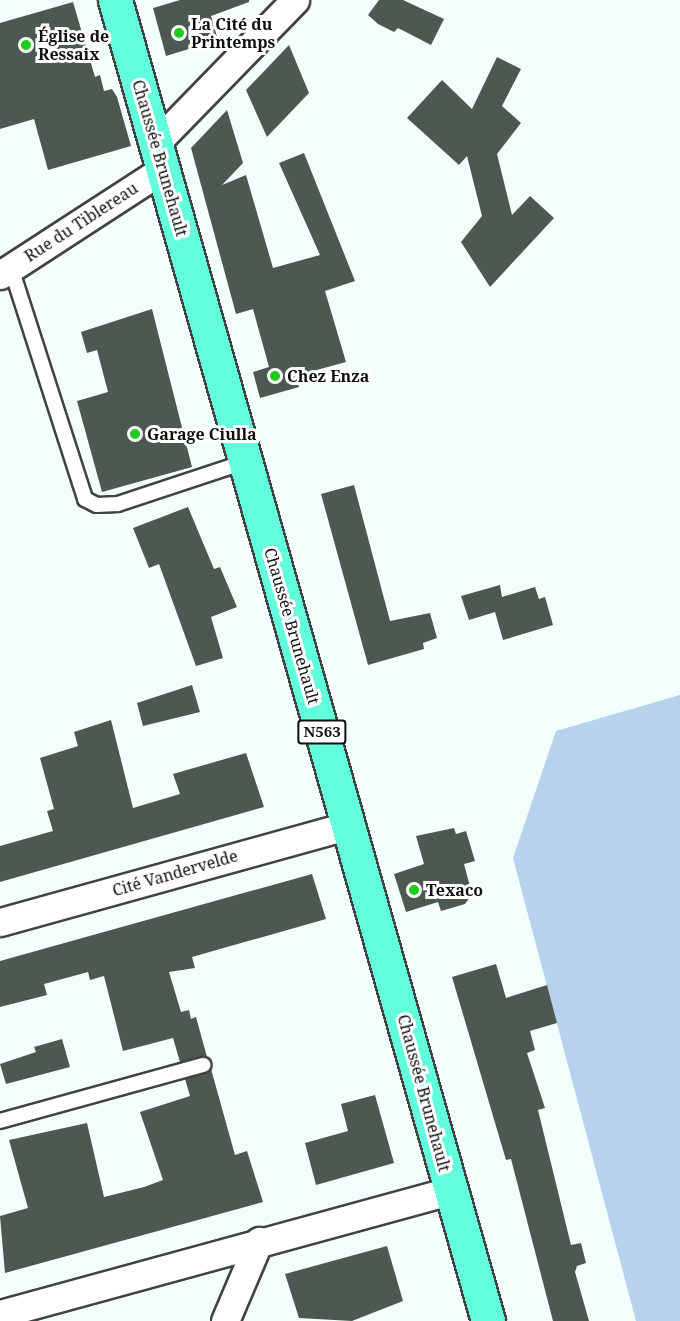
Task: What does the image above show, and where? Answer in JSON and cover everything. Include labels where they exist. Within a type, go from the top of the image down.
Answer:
[{"type":"main road","name":"Chaussée Brunehault","points":[[115,0],[350,825],[488,1321]]},
{"type":"street","name":"Rue du Tiblereau","points":[[6,271],[159,157],[295,0]]},
{"type":"street","name":"Cité Vandervelde","points":[[0,922],[350,825]]},
{"type":"street","points":[[0,1314],[451,1191]]},
{"type":"street","points":[[225,1321],[259,1242]]},
{"type":"lane","points":[[6,271],[85,499],[97,505],[118,504],[245,462]]},
{"type":"lane","points":[[0,1120],[203,1065]]},
{"type":"shaded area","points":[[680,695],[680,1321],[636,1321],[513,858],[556,731]]},
{"type":"building","points":[[180,0],[249,0],[249,2],[211,16],[218,40],[166,56],[153,8]]},
{"type":"building","points":[[379,0],[403,0],[444,19],[431,45],[398,28],[394,32],[378,24],[368,15]]},
{"type":"building","points":[[73,2],[95,77],[100,75],[104,91],[112,89],[117,97],[131,146],[48,170],[34,119],[0,129],[0,23]]},
{"type":"building","points":[[289,45],[309,93],[267,137],[246,90]]},
{"type":"building","points":[[497,57],[521,69],[502,106],[521,123],[497,154],[512,215],[530,196],[554,218],[490,287],[461,242],[482,216],[467,156],[459,165],[407,118],[442,80],[472,109]]},
{"type":"building","points":[[227,110],[243,163],[222,185],[246,175],[273,268],[320,255],[279,163],[304,153],[355,281],[325,291],[346,362],[313,371],[315,375],[297,381],[299,387],[260,398],[253,372],[269,367],[253,309],[236,314],[191,148]]},
{"type":"building","name":"Garage Ciulla","points":[[152,309],[192,467],[102,492],[77,401],[108,392],[97,350],[87,353],[81,332]]},
{"type":"building","points":[[354,485],[390,621],[430,613],[437,638],[423,643],[424,649],[368,665],[321,494]]},
{"type":"building","points":[[188,507],[214,569],[220,567],[237,607],[211,617],[223,658],[196,666],[159,564],[149,568],[133,528]]},
{"type":"building","points":[[500,585],[502,597],[535,587],[539,599],[545,597],[553,625],[503,640],[495,612],[469,620],[461,596]]},
{"type":"building","points":[[192,685],[200,712],[143,726],[137,703]]},
{"type":"building","points":[[111,720],[133,808],[180,794],[173,774],[246,753],[264,807],[0,882],[0,846],[53,831],[47,811],[54,809],[40,758],[78,746],[74,732]]},
{"type":"building","points":[[454,828],[456,834],[466,831],[475,861],[464,864],[472,894],[465,904],[441,911],[438,902],[406,912],[394,874],[424,864],[416,836]]},
{"type":"building","points":[[312,874],[326,919],[192,957],[195,968],[169,972],[181,1012],[189,1010],[191,1019],[196,1017],[207,1057],[180,1062],[173,1038],[123,1051],[104,976],[90,980],[88,972],[44,984],[47,995],[0,1007],[0,961]]},
{"type":"building","points":[[496,964],[506,998],[547,985],[557,1023],[530,1031],[535,1050],[527,1053],[545,1108],[538,1110],[571,1245],[581,1243],[586,1263],[577,1266],[575,1272],[589,1321],[553,1321],[511,1159],[506,1160],[452,977]]},
{"type":"building","points":[[62,1039],[70,1067],[6,1084],[0,1064],[36,1052],[34,1047]]},
{"type":"building","points":[[211,1069],[235,1155],[247,1151],[263,1202],[5,1273],[0,1216],[28,1208],[9,1140],[87,1123],[104,1197],[144,1187],[163,1180],[140,1112],[190,1096],[185,1079]]},
{"type":"building","points":[[375,1095],[394,1163],[316,1185],[305,1143],[348,1131],[341,1104]]},
{"type":"building","points":[[387,1246],[403,1301],[352,1321],[299,1318],[285,1274]]},
{"type":"place","name":"La Cité du Printemps","points":[[179,33]]},
{"type":"place","name":"Église de Ressaix","points":[[26,45]]},
{"type":"place","name":"Chez Enza","points":[[275,376]]},
{"type":"place","name":"Garage Ciulla","points":[[135,434]]},
{"type":"place","name":"Texaco","points":[[414,890]]}]
